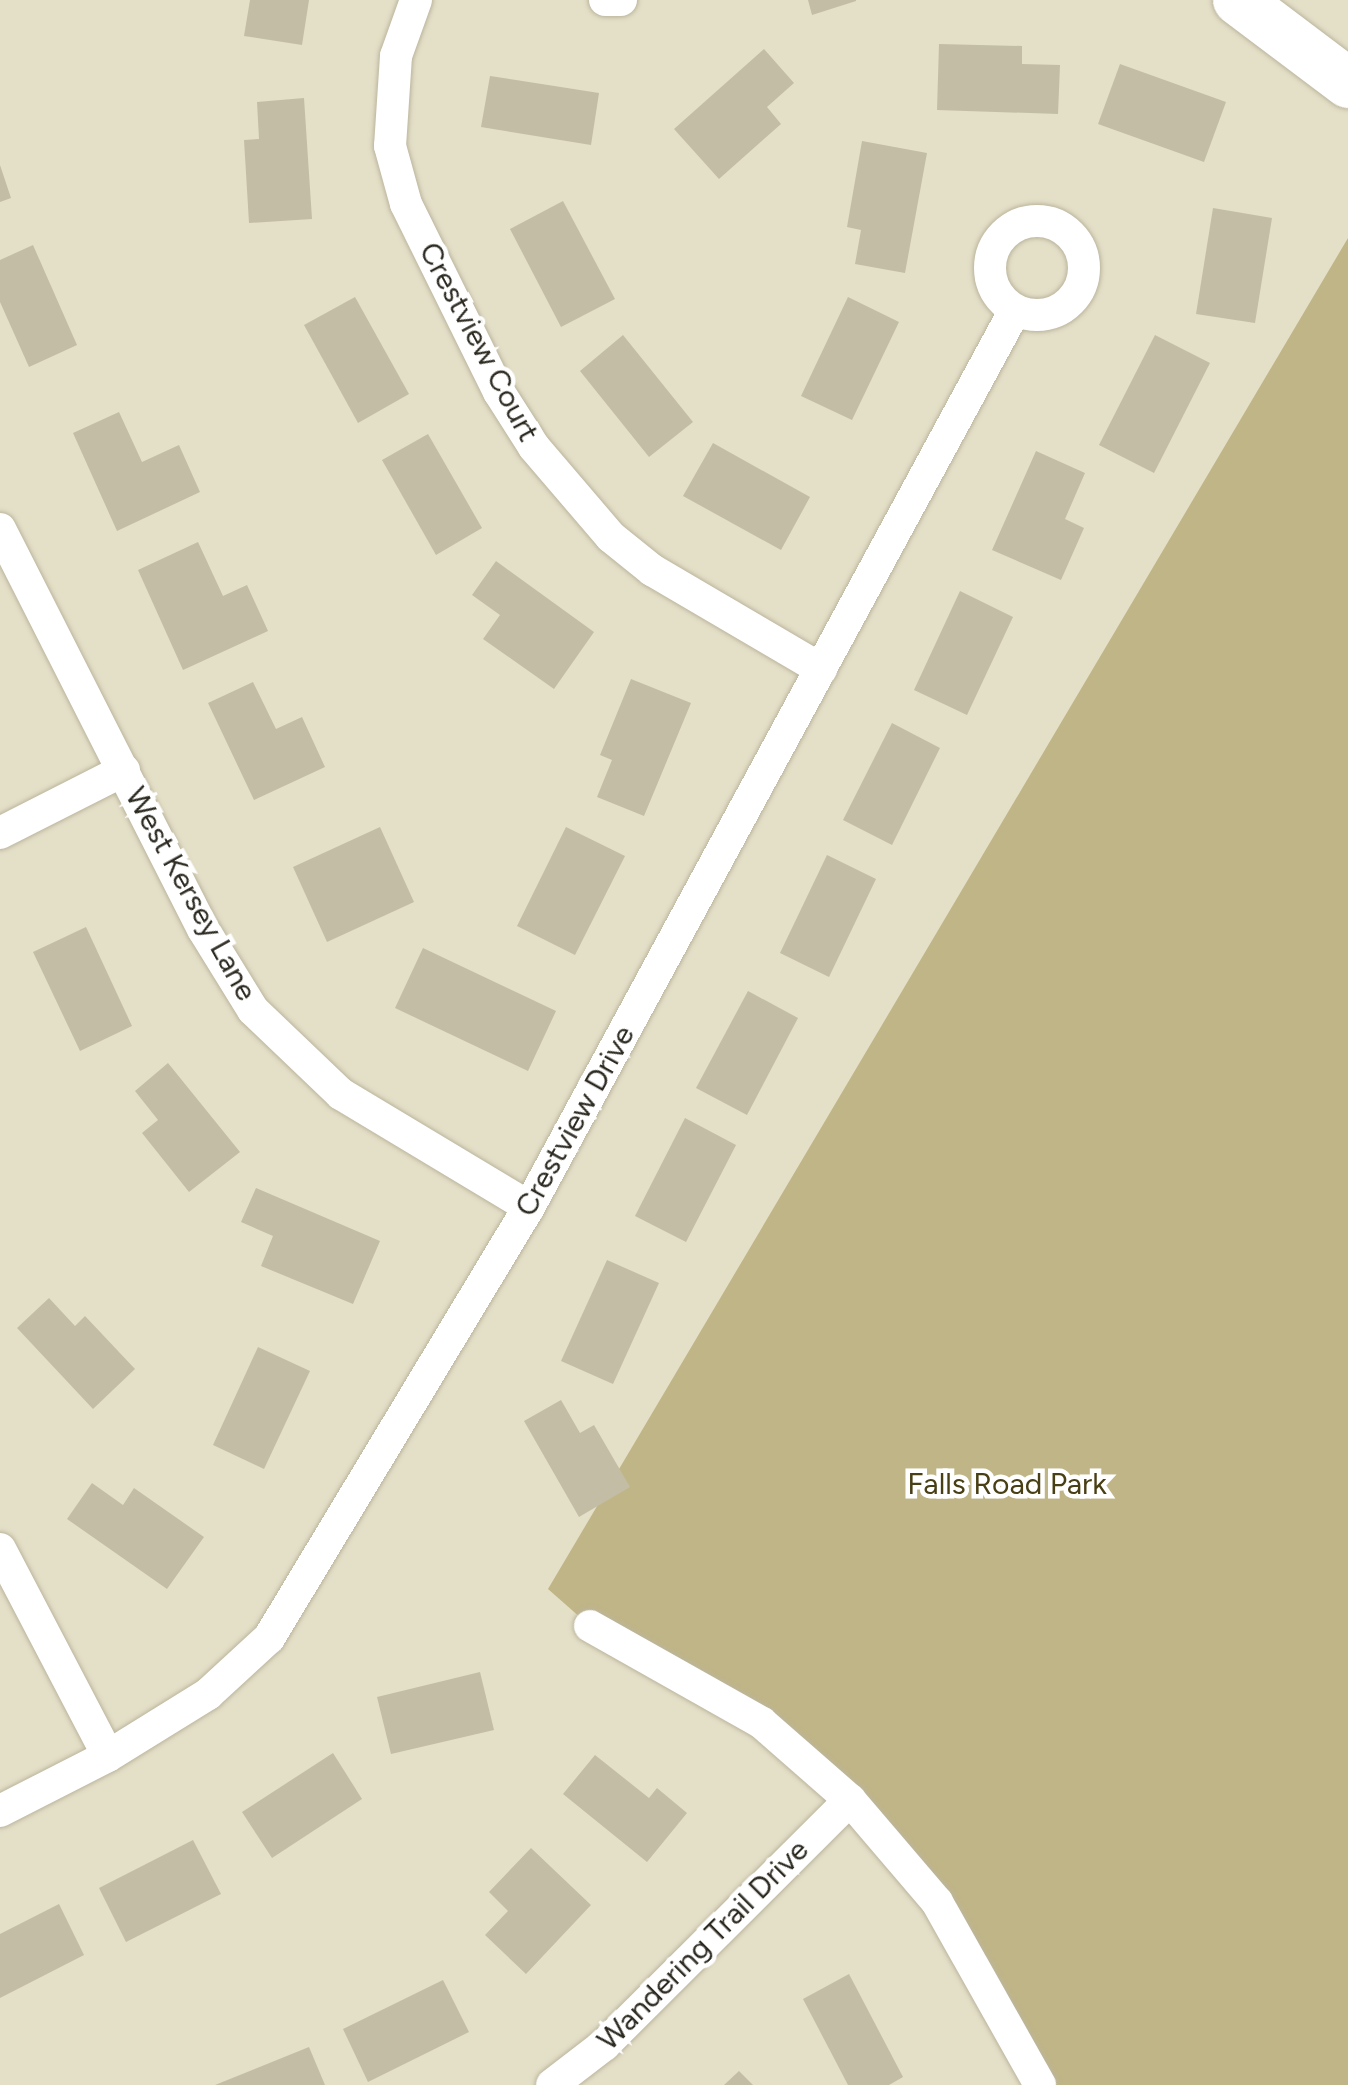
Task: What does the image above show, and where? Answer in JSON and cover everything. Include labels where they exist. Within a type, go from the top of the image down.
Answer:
[{"type":"main road","points":[[1238,0],[1348,83]]},
{"type":"street","name":"Crestview Court","points":[[416,0],[396,56],[390,146],[406,204],[499,392],[554,473],[610,536],[652,570],[822,670]]},
{"type":"street","points":[[605,0],[621,0]]},
{"type":"street","name":"Crestview Drive","points":[[0,1811],[108,1756],[208,1694],[269,1638],[528,1207],[1016,310]]},
{"type":"street","name":"West Kersey Lane","points":[[0,529],[203,929],[253,1010],[340,1094],[528,1207]]},
{"type":"street","points":[[0,833],[124,770]]},
{"type":"street","points":[[0,1549],[108,1756]]},
{"type":"street","points":[[590,1626],[762,1723],[850,1800],[937,1902],[1040,2085]]},
{"type":"street","name":"Wandering Trail Drive","points":[[552,2085],[604,2045],[850,1800]]},
{"type":"green space","name":"Falls Road Park","points":[[1348,238],[1348,2085],[1040,2085],[849,1800],[590,1626],[548,1589]]},
{"type":"building","points":[[250,0],[309,0],[302,45],[244,36]]},
{"type":"building","points":[[808,0],[856,0],[856,1],[812,15]]},
{"type":"building","points":[[939,44],[1022,46],[1022,64],[1060,65],[1058,114],[937,110]]},
{"type":"building","points":[[764,49],[794,83],[767,107],[781,124],[719,179],[674,129]]},
{"type":"building","points":[[1120,64],[1226,102],[1204,162],[1098,124]]},
{"type":"building","points":[[490,76],[599,93],[591,145],[481,127]]},
{"type":"building","points":[[304,98],[312,219],[249,223],[244,140],[259,139],[257,102]]},
{"type":"building","points":[[862,141],[927,153],[905,273],[855,264],[861,230],[847,227]]},
{"type":"building","points":[[0,165],[11,198],[0,202]]},
{"type":"building","points":[[563,201],[615,299],[561,327],[510,229]]},
{"type":"building","points":[[1213,208],[1272,218],[1255,323],[1196,314]]},
{"type":"building","points":[[33,245],[77,345],[29,367],[0,302],[0,260]]},
{"type":"building","points":[[355,297],[409,394],[358,423],[304,325]]},
{"type":"building","points":[[848,297],[899,322],[852,420],[801,396]]},
{"type":"building","points":[[623,335],[693,422],[649,457],[580,371]]},
{"type":"building","points":[[1155,335],[1210,363],[1154,473],[1099,445]]},
{"type":"building","points":[[119,412],[142,462],[179,445],[200,492],[117,531],[73,433]]},
{"type":"building","points":[[428,434],[482,528],[436,555],[382,460]]},
{"type":"building","points":[[713,443],[810,497],[781,550],[683,496]]},
{"type":"building","points":[[1036,451],[1085,473],[1065,519],[1084,528],[1061,580],[992,550]]},
{"type":"building","points":[[198,542],[223,596],[247,585],[268,631],[183,670],[138,570]]},
{"type":"building","points":[[496,561],[594,632],[554,689],[483,639],[500,615],[472,595]]},
{"type":"building","points":[[960,591],[1013,617],[967,715],[914,690]]},
{"type":"building","points":[[631,679],[691,703],[644,816],[597,797],[612,760],[600,755]]},
{"type":"building","points":[[253,682],[276,729],[302,717],[325,767],[254,800],[208,703]]},
{"type":"building","points":[[892,723],[940,748],[892,845],[843,820]]},
{"type":"building","points":[[380,827],[414,902],[327,942],[293,867]]},
{"type":"building","points":[[566,827],[625,856],[575,955],[517,926]]},
{"type":"building","points":[[827,855],[876,879],[829,977],[780,953]]},
{"type":"building","points":[[86,927],[132,1026],[80,1051],[33,952]]},
{"type":"building","points":[[423,948],[556,1011],[528,1071],[395,1008]]},
{"type":"building","points":[[748,991],[798,1018],[747,1115],[696,1088]]},
{"type":"building","points":[[168,1063],[240,1152],[189,1192],[142,1133],[158,1120],[135,1091]]},
{"type":"building","points":[[685,1118],[736,1145],[686,1242],[635,1216]]},
{"type":"building","points":[[256,1188],[380,1241],[353,1304],[261,1266],[273,1236],[241,1222]]},
{"type":"building","points":[[607,1260],[659,1283],[613,1384],[561,1361]]},
{"type":"building","points":[[49,1298],[75,1326],[85,1316],[135,1369],[93,1409],[17,1328]]},
{"type":"building","points":[[258,1347],[310,1371],[264,1469],[213,1445]]},
{"type":"building","points":[[561,1400],[580,1433],[594,1425],[630,1487],[579,1517],[524,1421]]},
{"type":"building","points":[[92,1483],[123,1505],[134,1488],[204,1537],[167,1589],[67,1519]]},
{"type":"building","points":[[480,1672],[494,1730],[391,1754],[377,1697]]},
{"type":"building","points":[[333,1753],[362,1799],[272,1858],[242,1812]]},
{"type":"building","points":[[595,1755],[649,1798],[657,1788],[687,1813],[647,1862],[563,1794]]},
{"type":"building","points":[[193,1840],[221,1894],[126,1942],[99,1888]]},
{"type":"building","points":[[531,1848],[591,1905],[526,1974],[485,1935],[508,1911],[489,1892]]},
{"type":"building","points":[[59,1904],[84,1955],[0,1998],[0,1934]]},
{"type":"building","points":[[849,1974],[903,2077],[889,2085],[848,2085],[803,1999]]},
{"type":"building","points":[[443,1980],[469,2032],[368,2082],[343,2029]]},
{"type":"building","points":[[309,2047],[325,2085],[215,2085]]},
{"type":"building","points":[[739,2071],[753,2085],[724,2085]]}]
